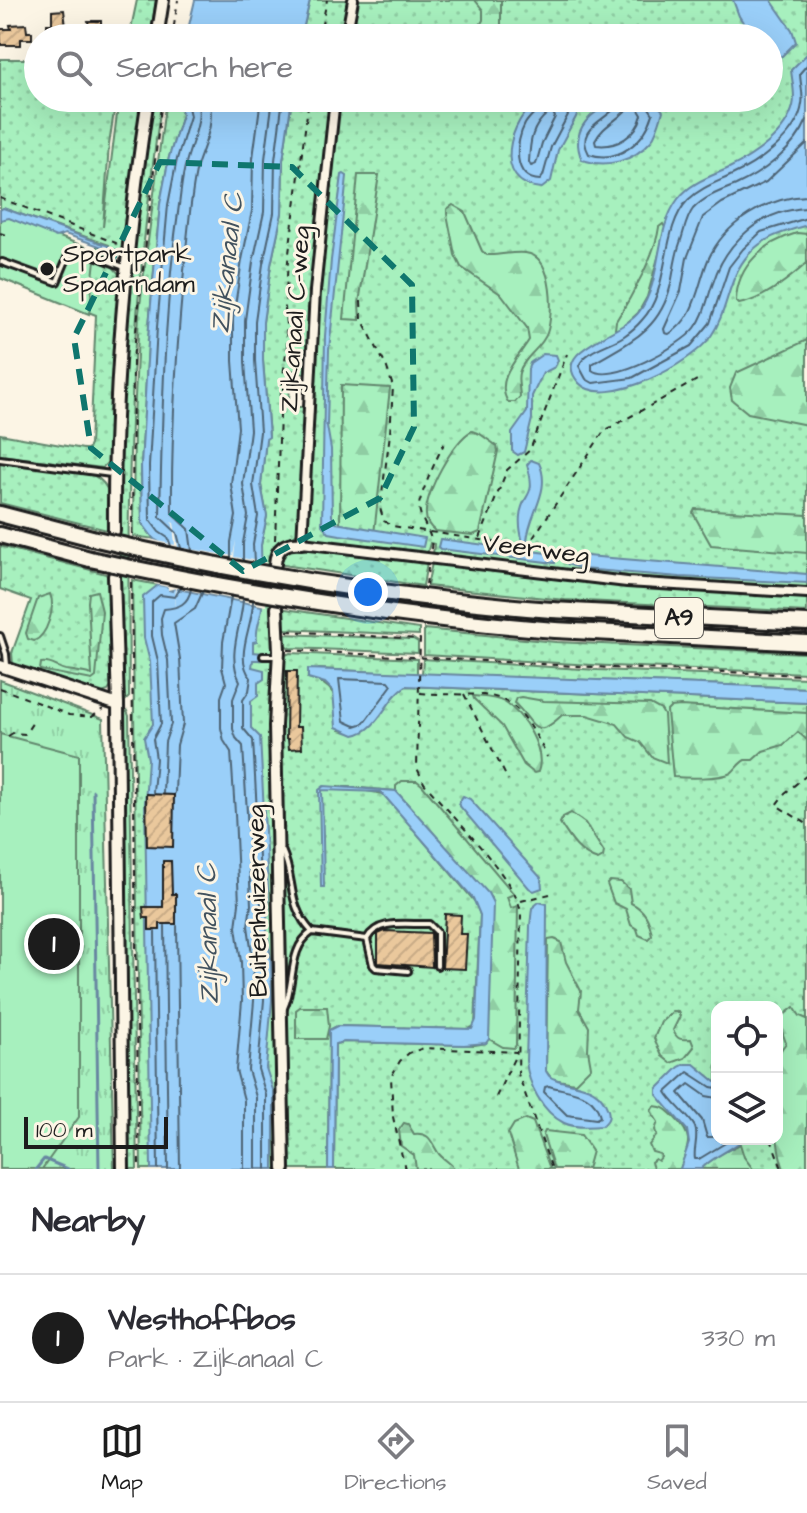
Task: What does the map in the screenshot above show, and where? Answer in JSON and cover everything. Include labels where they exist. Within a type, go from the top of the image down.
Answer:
[{"type":"highway","name":"A9","points":[[0,514],[197,562],[343,587],[552,610],[807,623]]},
{"type":"highway","name":"A9","points":[[0,535],[90,559],[313,602],[468,623],[807,643]]},
{"type":"street","points":[[159,24],[163,0]]},
{"type":"street","points":[[349,24],[353,0]]},
{"type":"street","points":[[114,531],[114,474],[126,268],[146,112]]},
{"type":"street","name":"Zijkanaal C-weg","points":[[302,543],[315,291],[334,112]]},
{"type":"street","name":"Veerweg","points":[[276,558],[286,544],[302,543],[627,582],[807,593]]},
{"type":"street","points":[[114,576],[113,703],[123,1169]]},
{"type":"street","points":[[277,608],[278,632]]},
{"type":"street","name":"Buitenhuizerweg","points":[[278,632],[275,726],[284,1169]]},
{"type":"street","points":[[3,668],[113,703]]},
{"type":"lane","points":[[2,262],[57,282],[67,258],[77,249],[126,268]]},
{"type":"lane","points":[[0,459],[114,474]]},
{"type":"lane","points":[[0,636],[6,654],[3,668]]},
{"type":"lane","points":[[263,656],[278,653]]},
{"type":"lane","points":[[279,844],[287,864],[297,913],[312,932]]},
{"type":"lane","points":[[408,971],[376,968],[373,965],[367,939],[371,931],[382,925],[429,924],[437,932],[437,966]]},
{"type":"lane","points":[[281,1015],[289,998],[297,949],[304,938],[312,932],[367,939]]},
{"type":"path","points":[[174,24],[178,0]]},
{"type":"path","points":[[322,24],[327,0]]},
{"type":"path","points":[[132,545],[133,359],[160,112]]},
{"type":"path","points":[[276,558],[274,536],[281,391],[287,346],[285,307],[288,261],[307,112]]},
{"type":"path","points":[[0,198],[116,243],[110,262]]},
{"type":"path","points":[[0,233],[11,237]]},
{"type":"path","points":[[361,301],[363,323],[384,360],[393,387],[380,513],[389,525],[430,534],[519,546],[529,544],[604,431],[699,379]]},
{"type":"path","points":[[479,539],[507,470],[530,450],[567,354]]},
{"type":"path","points":[[425,586],[432,544],[419,503],[444,444]]},
{"type":"path","points":[[131,576],[139,1169]]},
{"type":"path","points":[[421,629],[417,764],[420,776],[510,884],[519,901],[520,1083],[552,1169]]},
{"type":"path","points":[[278,632],[420,639]]},
{"type":"path","points":[[278,653],[807,675]]},
{"type":"path","points":[[0,688],[69,715],[87,718],[113,703]]},
{"type":"path","points":[[419,693],[494,695],[509,701],[547,757]]},
{"type":"path","points":[[463,693],[498,755],[508,780]]},
{"type":"path","points":[[8,736],[25,734],[35,719]]},
{"type":"path","points":[[807,775],[795,783],[776,805],[807,824]]},
{"type":"path","points":[[519,901],[550,894]]},
{"type":"path","points":[[405,1169],[393,1123],[391,1082],[393,1070],[400,1061],[409,1053],[424,1048],[518,1052]]},
{"type":"path","points":[[496,1097],[518,1052]]},
{"type":"path","points":[[773,1145],[782,1169]]},
{"type":"highlighted area","points":[[160,162],[292,167],[412,285],[414,427],[380,498],[243,571],[91,448],[74,338]]},
{"type":"green space","points":[[137,0],[156,0],[152,24],[132,24]]},
{"type":"green space","points":[[310,0],[350,0],[346,24],[304,24]]},
{"type":"green space","points":[[355,0],[807,0],[807,588],[647,578],[433,555],[434,544],[430,543],[427,554],[317,542],[307,536],[313,371],[317,353],[315,342],[337,112],[783,112],[783,24],[351,24]]},
{"type":"green space","points":[[475,0],[501,0],[501,24],[481,24],[483,10]]},
{"type":"green space","points":[[0,59],[24,59],[24,112],[114,112],[103,227],[117,112],[139,112],[122,253],[112,258],[96,251],[97,246],[108,249],[109,245],[3,208],[0,210]]},
{"type":"green space","points":[[150,112],[160,112],[134,352],[129,500],[129,697],[125,701],[122,696],[119,426],[130,278]]},
{"type":"green space","points":[[164,112],[181,112],[160,204],[149,326],[141,466],[142,523],[154,539],[133,536],[139,313]]},
{"type":"green space","points":[[290,112],[332,112],[308,375],[292,370],[288,407],[305,407],[300,529],[273,549],[275,652],[263,654],[263,659],[274,660],[281,1169],[141,1169],[132,580],[169,587],[172,591],[173,588],[261,605],[261,545],[267,516],[261,485],[266,439],[269,436],[263,322],[282,213],[283,160]]},
{"type":"green space","points":[[358,175],[379,175],[359,303],[360,320],[344,319]]},
{"type":"green space","points":[[453,205],[465,212],[482,251],[487,255],[530,254],[538,259],[547,277],[551,313],[547,333],[521,367],[518,379],[520,397],[515,402],[508,402],[504,386],[509,370],[529,340],[527,328],[502,295],[461,267],[455,255],[447,214],[447,209]]},
{"type":"green space","name":"Sportpark Spaarndam","points":[[0,214],[96,251],[89,314],[0,278]]},
{"type":"green space","points":[[663,224],[666,229],[647,297],[638,313],[619,330],[615,329],[616,321],[642,275],[659,227]]},
{"type":"green space","points":[[797,233],[807,234],[807,263],[766,293],[739,304],[736,301],[738,288],[747,266],[774,242]]},
{"type":"green space","points":[[79,253],[113,267],[121,276],[108,462],[102,468],[0,455],[0,434],[83,449],[88,449],[90,445],[96,315],[0,278],[0,271]]},
{"type":"green space","points":[[807,340],[807,425],[748,413],[732,400],[730,388],[736,373]]},
{"type":"green space","points":[[341,385],[390,388],[374,534],[340,528]]},
{"type":"green space","points":[[472,431],[497,446],[498,451],[480,532],[473,535],[435,531],[426,518],[430,494],[449,456]]},
{"type":"green space","points":[[0,461],[93,475],[105,485],[110,498],[107,530],[0,503]]},
{"type":"green space","points":[[695,509],[807,515],[807,553],[711,545],[693,513]]},
{"type":"green space","points":[[298,545],[427,562],[423,586],[277,564],[285,551]]},
{"type":"green space","points":[[0,546],[106,574],[109,580],[113,684],[108,691],[99,694],[13,665],[12,653],[31,600],[0,589]]},
{"type":"green space","points":[[432,563],[807,594],[807,612],[565,600],[427,586]]},
{"type":"green space","points":[[97,591],[102,611],[96,677],[92,680],[40,670],[41,663],[45,663],[92,675],[88,602],[89,593]]},
{"type":"green space","points":[[50,594],[52,606],[46,627],[39,638],[34,641],[28,639],[26,633],[38,598]]},
{"type":"green space","points":[[279,608],[419,629],[419,635],[283,629]]},
{"type":"green space","points":[[424,629],[556,642],[807,653],[807,673],[424,655]]},
{"type":"green space","points":[[283,634],[413,639],[418,642],[418,653],[290,648],[282,643]]},
{"type":"green space","points":[[290,653],[417,659],[417,674],[319,669],[308,678],[331,691],[337,703],[340,730],[353,732],[371,726],[406,686],[807,703],[807,1169],[334,1169],[335,1044],[486,1043],[490,1036],[493,903],[488,893],[396,791],[337,786],[384,794],[476,903],[480,915],[475,1026],[468,1029],[337,1026],[329,1030],[328,1169],[288,1169],[278,744],[283,656]]},
{"type":"green space","points":[[423,659],[807,678],[807,688],[422,674]]},
{"type":"green space","points":[[0,680],[103,719],[114,1169],[0,1169]]},
{"type":"green space","points":[[473,696],[500,700],[519,715],[536,743],[540,763],[538,772],[534,773],[524,765],[502,726]]},
{"type":"green space","points":[[516,698],[544,701],[650,704],[664,715],[667,763],[652,757],[640,742],[628,737],[617,724],[587,715],[562,715],[545,727],[535,726],[514,703]]},
{"type":"green space","points":[[680,706],[807,713],[807,740],[798,732],[783,745],[763,751],[753,760],[745,760],[726,775],[673,777],[667,711]]},
{"type":"green space","points":[[127,711],[137,1169],[127,1169],[123,714]]},
{"type":"green space","points":[[0,734],[79,755],[79,1117],[42,1169],[0,1169]]},
{"type":"green space","points":[[402,781],[417,781],[422,785],[514,894],[507,897],[511,908],[518,906],[514,1048],[503,1047],[489,1039],[491,898],[396,791],[396,786]]},
{"type":"green space","points":[[571,813],[585,823],[604,852],[603,857],[598,860],[591,857],[571,840],[560,823],[563,817]]},
{"type":"green space","points":[[610,881],[621,882],[629,889],[631,903],[648,920],[652,935],[648,939],[639,935],[631,925],[626,909],[614,903],[607,884]]},
{"type":"green space","points":[[548,940],[561,942],[566,962],[581,991],[579,1009],[589,1027],[591,1067],[575,1083],[552,1079],[546,1071]]},
{"type":"green space","points":[[300,1007],[327,1007],[329,1026],[326,1039],[296,1039],[296,1010]]},
{"type":"green space","points":[[794,1007],[800,1016],[807,1019],[807,1169],[784,1169],[781,1158],[783,1047],[786,1043],[783,1016]]},
{"type":"green space","points":[[672,1012],[678,1012],[680,1016],[673,1030],[676,1036],[691,1039],[694,1047],[685,1058],[671,1063],[662,1056],[654,1038],[661,1022]]},
{"type":"green space","points":[[654,1106],[669,1112],[686,1132],[688,1142],[680,1169],[653,1169],[651,1162],[661,1157],[652,1152],[649,1145],[657,1135],[658,1122],[651,1111]]},
{"type":"green space","points":[[526,1119],[533,1122],[550,1169],[519,1169],[508,1134],[514,1124]]},
{"type":"green space","points":[[404,1123],[414,1134],[427,1137],[455,1169],[416,1169],[414,1155],[401,1146],[399,1130]]},
{"type":"green space","points":[[545,1131],[581,1135],[592,1151],[587,1169],[554,1169],[543,1135]]},
{"type":"green space","points":[[740,1145],[753,1169],[701,1169]]},
{"type":"water","points":[[195,0],[310,0],[304,24],[189,24]]},
{"type":"water","points":[[733,0],[771,0],[792,30],[796,42],[783,55],[783,24],[744,24]]},
{"type":"water","points":[[807,54],[807,225],[769,239],[749,254],[736,273],[717,326],[702,347],[687,358],[669,370],[628,387],[591,390],[579,383],[572,371],[573,361],[580,352],[630,320],[647,299],[665,226],[678,199],[695,184],[749,157],[776,135],[793,106],[791,70]]},
{"type":"water","name":"Zijkanaal C","points":[[181,112],[290,112],[283,160],[282,213],[263,322],[269,437],[266,439],[261,485],[267,516],[261,545],[262,584],[163,544],[154,539],[142,523],[141,466],[160,204],[169,157]]},
{"type":"water","points":[[526,112],[578,112],[558,150],[551,181],[542,188],[526,184],[515,175],[510,163],[513,134]]},
{"type":"water","points":[[596,112],[663,112],[653,138],[644,148],[628,158],[610,163],[582,160],[578,139]]},
{"type":"water","points":[[344,174],[347,176],[329,350],[327,426],[331,449],[332,516],[336,523],[425,538],[423,547],[329,533],[322,525],[325,336],[331,260]]},
{"type":"water","points":[[3,208],[109,246],[108,249],[65,234],[56,237],[9,218],[0,220],[0,210]]},
{"type":"water","points":[[543,354],[556,355],[558,360],[555,367],[543,373],[532,396],[532,419],[524,452],[518,455],[512,451],[512,433],[527,412],[530,363]]},
{"type":"water","points":[[531,460],[539,463],[543,483],[527,541],[523,543],[520,516],[530,490],[527,465]]},
{"type":"water","points":[[440,539],[554,554],[555,563],[440,549]]},
{"type":"water","points":[[567,556],[807,574],[807,583],[582,569],[567,564]]},
{"type":"water","name":"Zijkanaal C","points":[[158,585],[169,587],[172,591],[173,588],[262,606],[253,652],[263,653],[263,660],[253,660],[252,667],[264,670],[264,679],[258,683],[258,696],[251,701],[251,728],[260,737],[269,906],[266,924],[272,1000],[266,1068],[274,1093],[274,1169],[151,1169],[145,803],[148,759],[144,738],[153,724],[143,597]]},
{"type":"water","points":[[308,669],[807,688],[807,703],[406,686],[370,727],[354,735],[336,727],[333,691],[325,683],[308,678]]},
{"type":"water","points":[[324,786],[396,791],[488,893],[493,903],[489,1039],[486,1043],[464,1045],[335,1044],[334,1169],[328,1169],[329,1030],[337,1026],[472,1029],[476,1020],[480,915],[473,898],[381,792],[322,790],[324,887],[321,887],[319,790]]},
{"type":"water","points":[[463,796],[470,799],[541,878],[542,888],[534,891],[529,888],[458,804]]},
{"type":"water","points":[[539,902],[547,904],[546,1071],[551,1078],[586,1087],[599,1095],[609,1113],[602,1126],[573,1126],[556,1118],[543,1105],[530,1079],[526,1061],[530,926],[532,908]]},
{"type":"water","points":[[694,1064],[711,1078],[711,1145],[736,1145],[701,1169],[680,1169],[689,1143],[687,1130],[657,1095],[657,1089],[679,1067]]},
{"type":"pier","points":[[171,522],[174,523],[178,547],[233,556],[236,540],[234,557],[266,562],[266,606],[177,588],[174,609],[176,588],[168,590],[168,587],[154,584],[159,546],[149,539],[175,545]]},
{"type":"building","points":[[64,10],[66,24],[52,24],[52,11]]},
{"type":"building","points":[[24,24],[21,45],[1,45],[0,29],[11,29],[10,25]]},
{"type":"building","points":[[287,671],[297,671],[296,727],[301,727],[302,748],[289,749],[286,739]]},
{"type":"building","points":[[146,794],[174,795],[173,847],[147,846]]},
{"type":"building","points":[[163,861],[171,861],[176,924],[160,924],[160,930],[149,930],[149,918],[144,918],[143,907],[163,907]]},
{"type":"building","points":[[445,914],[461,915],[460,934],[467,934],[465,969],[442,968]]},
{"type":"building","points":[[385,931],[431,933],[432,967],[378,963],[378,934]]},
{"type":"waterway","points":[[93,791],[99,1169]]},
{"type":"waterway","points":[[36,1169],[44,1159],[68,1169]]},
{"type":"place","name":"Sportpark Spaarndam","points":[[47,269]]},
{"type":"place","name":"Westhoffbos","points":[[54,944]]}]
